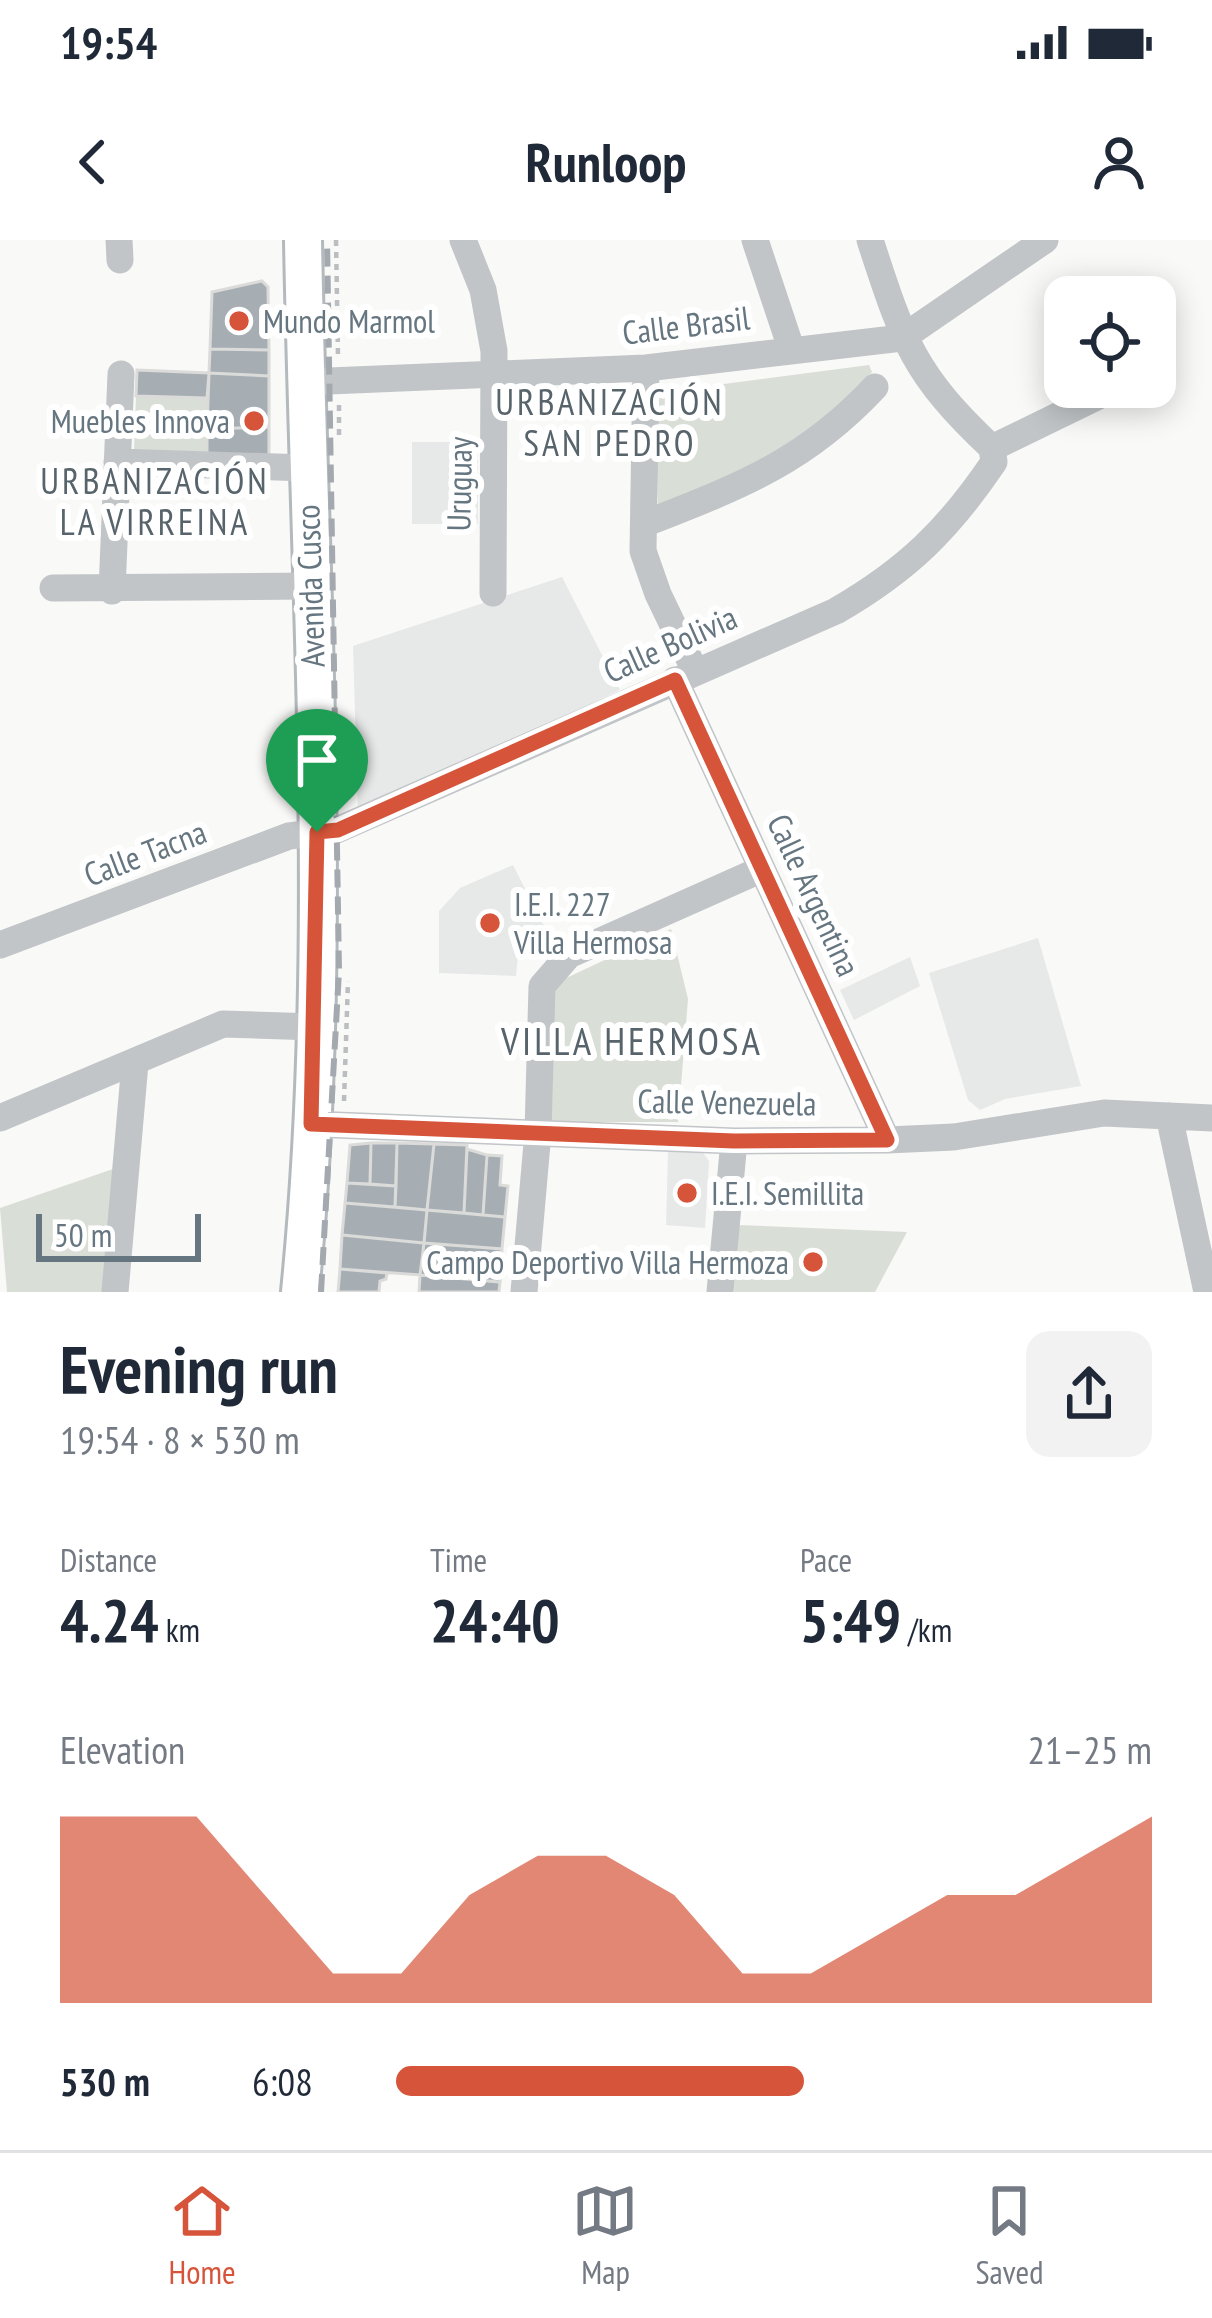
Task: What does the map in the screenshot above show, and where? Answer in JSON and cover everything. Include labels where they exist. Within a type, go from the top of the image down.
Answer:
[{"type":"main road","name":"Avenida Cusco","points":[[300,1292],[315,1027],[317,832],[303,240]]},
{"type":"street","name":"Uruguay","points":[[463,240],[483,290],[496,377],[493,593]]},
{"type":"street","points":[[755,240],[791,348]]},
{"type":"street","points":[[870,240],[902,338],[950,409],[992,448],[1074,408]]},
{"type":"street","name":"Calle Brasil","points":[[305,382],[646,368],[902,338],[1045,240]]},
{"type":"street","name":"Calle Argentina","points":[[646,368],[644,551],[685,676],[762,869],[887,1140]]},
{"type":"street","points":[[112,591],[121,374]]},
{"type":"street","points":[[644,524],[766,472],[833,431],[875,387]]},
{"type":"street","name":"Calle Bolivia","points":[[317,832],[338,830],[836,611],[882,584],[932,544],[994,462],[992,448]]},
{"type":"street","points":[[117,462],[307,468]]},
{"type":"street","points":[[53,588],[310,586]]},
{"type":"street","name":"Calle Tacna","points":[[0,945],[289,836],[317,832]]},
{"type":"street","points":[[524,1292],[538,1132],[542,986],[569,955],[762,869]]},
{"type":"street","points":[[0,1118],[223,1024],[315,1027]]},
{"type":"street","points":[[115,1292],[135,1064]]},
{"type":"street","name":"Calle Venezuela","points":[[311,1124],[734,1141],[887,1140],[954,1137],[1104,1113],[1212,1118]]},
{"type":"street","points":[[1169,1115],[1207,1292]]},
{"type":"street","points":[[720,1292],[734,1141]]},
{"type":"shaded area","points":[[869,365],[872,372],[833,412],[764,463],[658,505],[655,393]]},
{"type":"shaded area","points":[[136,396],[207,398],[207,454],[134,450]]},
{"type":"shaded area","points":[[412,442],[478,442],[478,524],[412,524]]},
{"type":"shaded area","points":[[562,577],[620,690],[358,815],[353,646]]},
{"type":"shaded area","name":"I.E.I. 227 Villa Hermosa","points":[[513,865],[548,934],[518,955],[516,976],[439,973],[439,911],[460,888]]},
{"type":"shaded area","points":[[671,929],[688,999],[678,1122],[544,1122],[553,992],[564,979]]},
{"type":"shaded area","points":[[1038,938],[1081,1086],[1005,1099],[980,1110],[968,1100],[929,973]]},
{"type":"shaded area","points":[[910,957],[920,986],[854,1020],[840,990]]},
{"type":"shaded area","name":"I.E.I. Semillita","points":[[668,1150],[702,1151],[709,1161],[705,1228],[666,1225]]},
{"type":"shaded area","points":[[113,1169],[104,1292],[7,1292],[0,1208]]},
{"type":"shaded area","name":"Campo Deportivo Villa Hermoza","points":[[737,1225],[907,1232],[875,1292],[734,1292]]},
{"type":"building","name":"Mundo Marmol","points":[[262,281],[268,287],[269,350],[210,349],[212,292]]},
{"type":"building","points":[[210,349],[269,350],[269,376],[209,373]]},
{"type":"building","points":[[137,370],[209,373],[207,398],[136,396]]},
{"type":"building","points":[[209,373],[269,376],[269,427],[207,429]]},
{"type":"building","points":[[269,427],[269,456],[207,454],[207,429]]},
{"type":"building","points":[[371,1143],[370,1184],[347,1183],[350,1145]]},
{"type":"building","points":[[371,1143],[397,1143],[396,1186],[370,1184]]},
{"type":"building","points":[[397,1143],[434,1144],[427,1210],[395,1207]]},
{"type":"building","points":[[434,1144],[467,1145],[464,1213],[427,1210]]},
{"type":"building","points":[[467,1149],[487,1155],[483,1215],[464,1213]]},
{"type":"building","points":[[487,1155],[502,1156],[500,1185],[508,1186],[505,1217],[483,1215]]},
{"type":"building","points":[[347,1183],[396,1186],[395,1207],[345,1203]]},
{"type":"building","points":[[345,1203],[427,1210],[424,1243],[342,1235]]},
{"type":"building","points":[[427,1210],[505,1217],[502,1249],[424,1243]]},
{"type":"building","points":[[342,1235],[424,1243],[420,1275],[340,1269]]},
{"type":"building","points":[[424,1243],[502,1249],[500,1282],[420,1275]]},
{"type":"building","points":[[340,1269],[387,1273],[379,1292],[338,1292]]},
{"type":"building","points":[[420,1275],[500,1282],[499,1292],[419,1292]]},
{"type":"railway","points":[[321,1292],[339,971],[327,240]]},
{"type":"place","name":"Mundo Marmol","points":[[239,321]]},
{"type":"place","name":"Muebles Innova","points":[[254,421]]},
{"type":"place","name":"I.E.I. 227 Villa Hermosa","points":[[490,923]]},
{"type":"place","name":"I.E.I. Semillita","points":[[687,1193]]},
{"type":"place","name":"Campo Deportivo Villa Hermoza","points":[[813,1262]]},
{"type":"district","name":"URBANIZACIÓN SAN PEDRO","points":[[610,422]]},
{"type":"district","name":"URBANIZACIÓN LA VIRREINA","points":[[155,502]]},
{"type":"district","name":"VILLA HERMOSA","points":[[632,1041]]},
{"type":"route","points":[[675,680],[887,1140],[734,1141],[311,1124],[317,832],[338,830],[675,680]]}]
